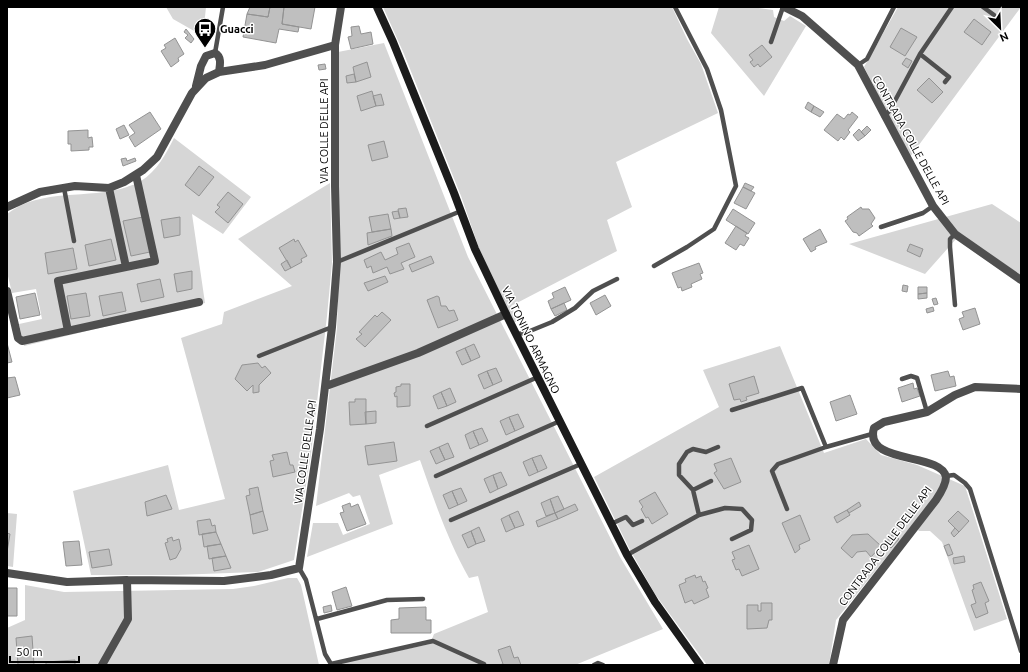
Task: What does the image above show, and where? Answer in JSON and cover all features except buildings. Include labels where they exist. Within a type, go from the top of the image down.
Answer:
[{"type":"street","name":"VIA COLLE DELLE API","points":[[299,568],[326,386],[332,327],[336,262],[335,45],[341,7]]},
{"type":"street","name":"VIA TONINO ARMAGNO","points":[[377,7],[393,42],[461,211],[474,249],[627,555],[655,602],[700,665]]},
{"type":"street","name":"CONTRADA COLLE DELLE API","points":[[784,7],[802,16],[858,66],[932,206],[955,234],[1021,280]]},
{"type":"street","points":[[196,87],[206,78],[219,72],[264,65],[335,45]]},
{"type":"street","points":[[7,207],[40,192],[75,186],[109,188],[136,175],[157,157],[196,87],[201,66],[206,56],[215,53],[220,58],[219,72]]},
{"type":"street","points":[[68,331],[58,282],[155,261],[136,175]]},
{"type":"street","points":[[109,188],[126,267]]},
{"type":"street","points":[[7,291],[18,338],[22,341],[198,302]]},
{"type":"street","points":[[326,386],[418,353],[506,314]]},
{"type":"street","points":[[946,476],[943,471],[924,461],[897,455],[881,449],[875,442],[872,434],[874,428],[884,422],[928,412],[955,395],[975,387],[1021,389]]},
{"type":"street","name":"CONTRADA COLLE DELLE API","points":[[833,665],[843,620],[936,500],[946,483],[946,476]]},
{"type":"street","points":[[7,573],[67,582],[127,580],[224,581],[272,575],[299,568]]},
{"type":"street","points":[[102,665],[128,619],[127,580]]},
{"type":"lane","points":[[215,53],[223,7]]},
{"type":"lane","points":[[654,266],[687,248],[714,228],[736,186],[722,110],[710,76],[675,7]]},
{"type":"lane","points":[[772,42],[784,7]]},
{"type":"lane","points":[[858,66],[867,59],[894,7]]},
{"type":"lane","points":[[884,117],[890,110],[920,54],[952,7]]},
{"type":"lane","points":[[982,7],[994,15]]},
{"type":"lane","points":[[920,54],[949,77],[945,82]]},
{"type":"lane","points":[[64,188],[74,241]]},
{"type":"lane","points":[[881,227],[923,213],[932,206]]},
{"type":"lane","points":[[336,262],[461,211]]},
{"type":"lane","points":[[955,234],[950,239],[955,305]]},
{"type":"lane","points":[[516,334],[525,333],[552,322],[575,308],[594,292],[618,279]]},
{"type":"lane","points":[[259,356],[332,327]]},
{"type":"lane","points":[[902,379],[911,376],[917,378],[928,412]]},
{"type":"lane","points":[[427,426],[538,377]]},
{"type":"lane","points":[[732,410],[802,388],[826,446]]},
{"type":"lane","points":[[436,476],[560,421]]},
{"type":"lane","points":[[787,509],[772,471],[778,464],[826,446],[872,434]]},
{"type":"lane","points":[[699,515],[693,490],[679,475],[679,464],[687,452],[693,449],[706,452],[718,447]]},
{"type":"lane","points":[[450,520],[581,464]]},
{"type":"lane","points":[[946,476],[954,475],[965,482],[970,489],[1021,651]]},
{"type":"lane","points":[[693,490],[711,481]]},
{"type":"lane","points":[[627,555],[699,515],[725,508],[742,509],[752,520],[751,530],[732,539]]},
{"type":"lane","points":[[611,524],[626,517],[633,525],[642,521]]},
{"type":"lane","points":[[299,568],[306,580],[325,654],[331,664],[433,641],[484,664]]},
{"type":"lane","points":[[317,619],[387,600],[423,599]]},
{"type":"lane","points":[[594,665],[598,663],[603,665]]},
{"type":"shaded area","points":[[166,7],[206,7],[203,36],[173,19]]},
{"type":"shaded area","points":[[383,7],[672,7],[701,64],[718,113],[616,162],[632,207],[607,220],[617,251],[511,306],[520,322],[514,322],[480,251],[461,196],[404,54]]},
{"type":"shaded area","points":[[719,7],[751,7],[773,10],[774,17],[784,21],[790,16],[806,26],[764,96],[711,33]]},
{"type":"shaded area","points":[[898,7],[1021,7],[910,157],[864,67]]},
{"type":"shaded area","points":[[384,43],[468,257],[620,557],[663,629],[575,665],[333,665],[430,644],[434,634],[488,612],[478,576],[469,578],[454,550],[420,460],[379,475],[393,524],[307,557],[313,523],[338,523],[343,535],[370,524],[360,495],[353,497],[349,493],[316,506],[337,328],[339,267],[338,52]]},
{"type":"shaded area","points":[[174,138],[251,197],[223,234],[192,214],[205,303],[24,346],[19,324],[42,319],[36,289],[12,293],[7,272],[7,214],[35,200],[66,195],[112,191],[138,183],[147,177],[156,167]]},
{"type":"shaded area","points":[[330,183],[332,263],[327,316],[311,454],[294,560],[258,572],[176,575],[91,575],[73,491],[168,465],[179,510],[225,499],[181,338],[222,324],[224,312],[292,286],[238,239]]},
{"type":"shaded area","points":[[992,204],[1021,223],[1021,278],[1018,283],[956,239],[925,274],[849,244]]},
{"type":"shaded area","points":[[780,346],[824,453],[866,439],[881,455],[917,465],[965,486],[1007,619],[974,631],[942,542],[930,531],[919,531],[913,524],[836,620],[829,665],[707,665],[655,594],[629,548],[594,477],[719,407],[703,370]]},
{"type":"shaded area","points":[[7,513],[17,514],[13,567],[7,566]]},
{"type":"shaded area","points":[[288,578],[297,578],[301,585],[319,665],[7,665],[7,628],[25,620],[25,585],[64,592],[233,589]]},
{"type":"place","name":"Guacci","points":[[205,48]]}]
